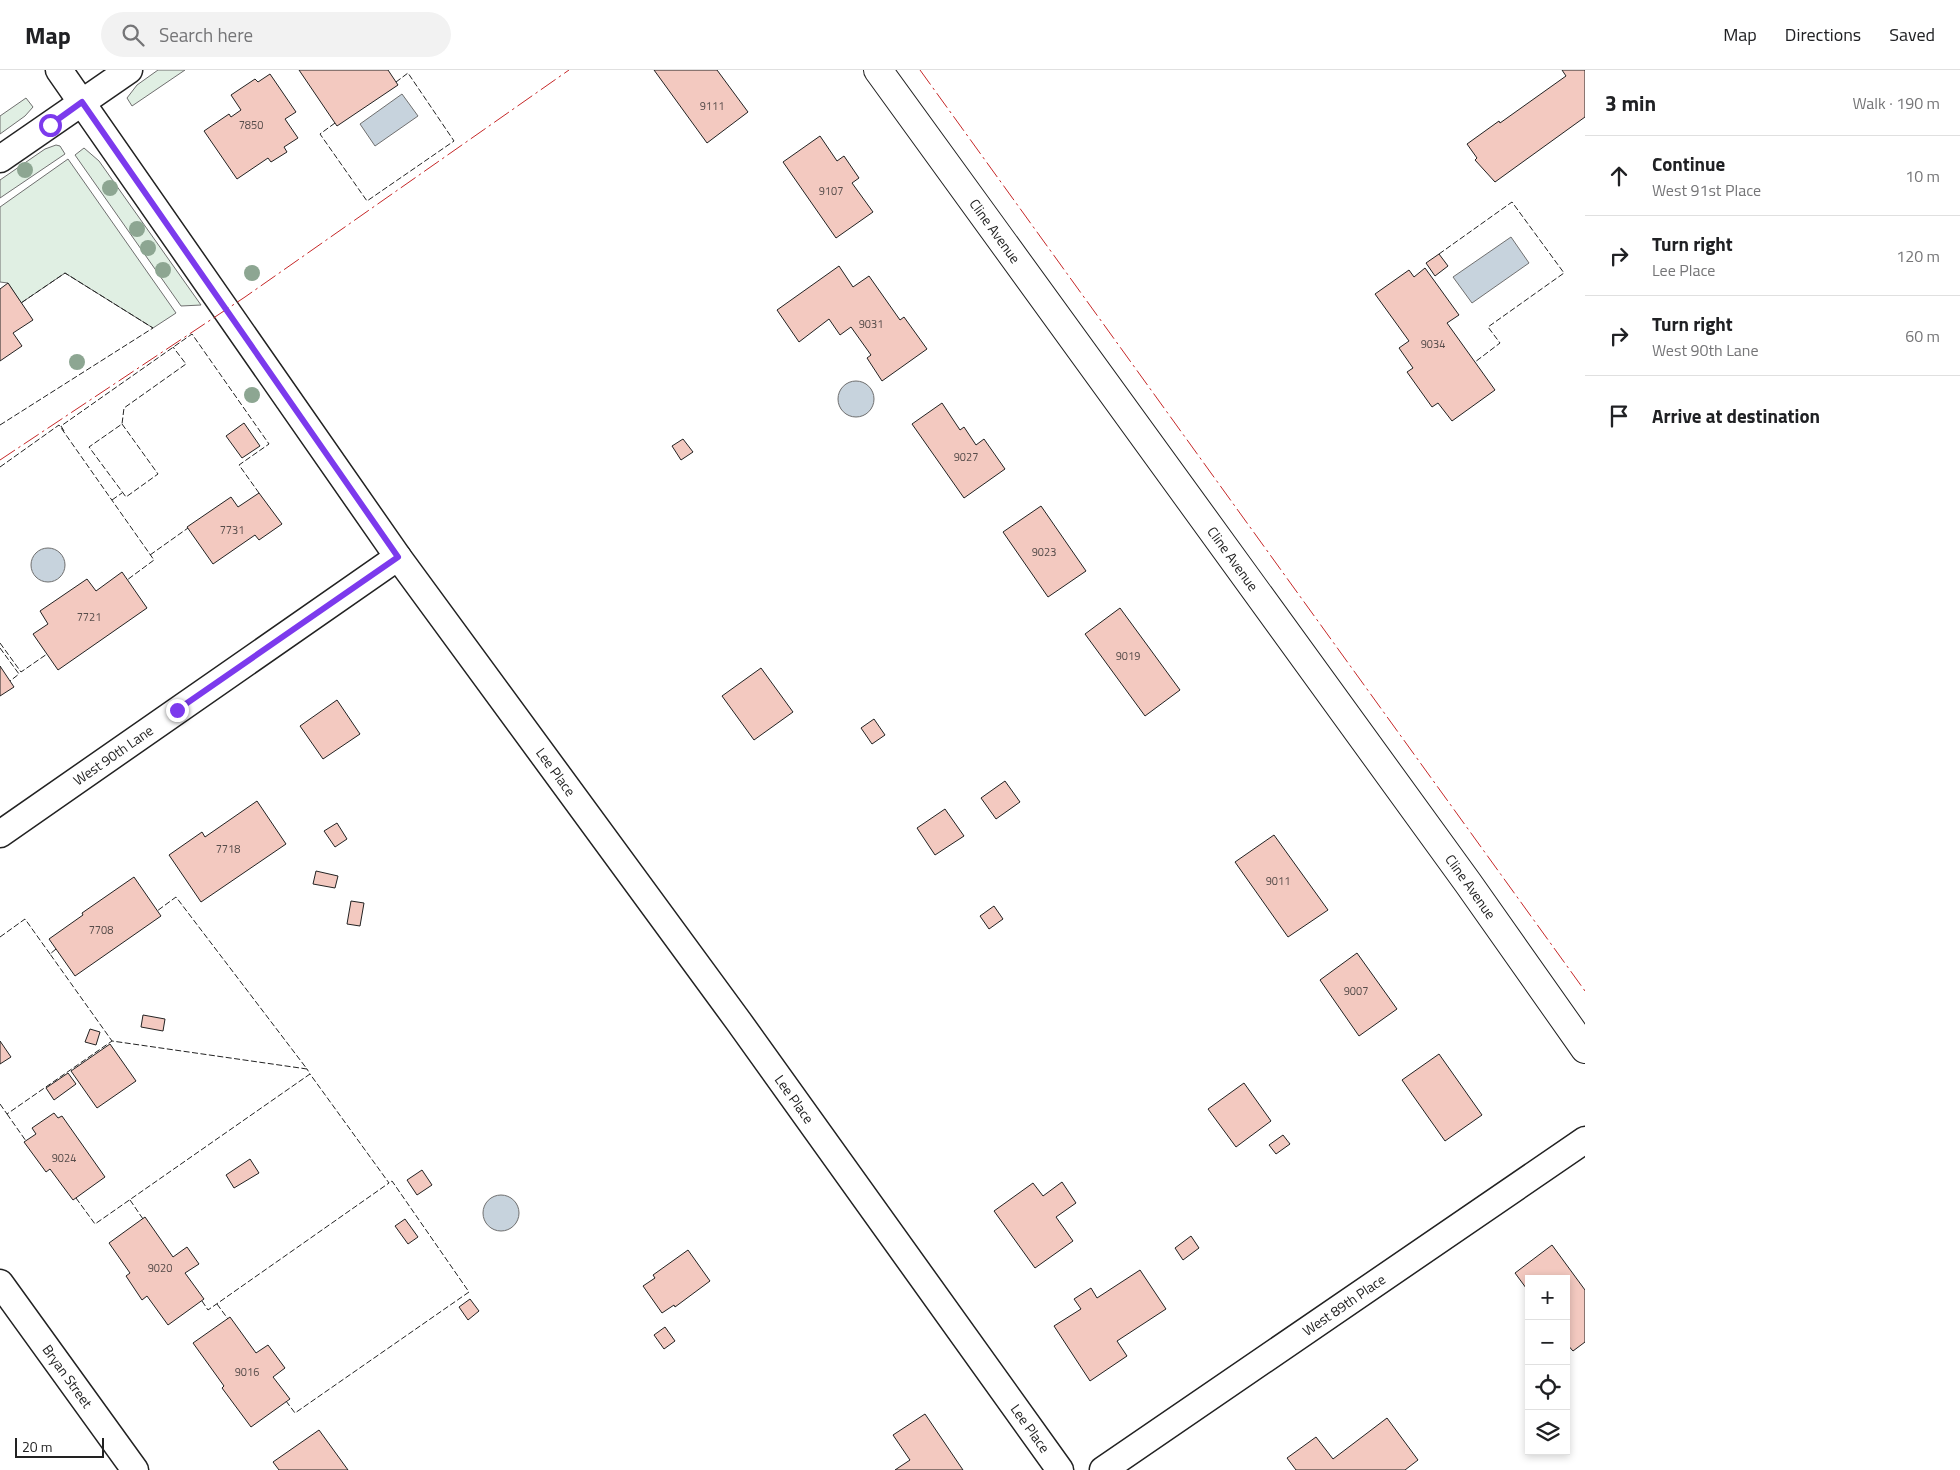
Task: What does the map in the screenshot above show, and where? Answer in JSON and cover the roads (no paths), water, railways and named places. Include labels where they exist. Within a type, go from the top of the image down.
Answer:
[{"type":"street","name":"Lee Place","points":[[59,70],[398,557],[739,1022],[1060,1470]]},
{"type":"street","points":[[0,159],[129,70]]},
{"type":"street","name":"Cline Avenue","points":[[878,70],[1468,883],[1585,1049]]},
{"type":"street","name":"West 90th Lane","points":[[0,834],[398,557]]},
{"type":"street","name":"West 89th Place","points":[[1103,1470],[1585,1140]]},
{"type":"street","name":"Bryan Street","points":[[0,1283],[135,1470]]}]
